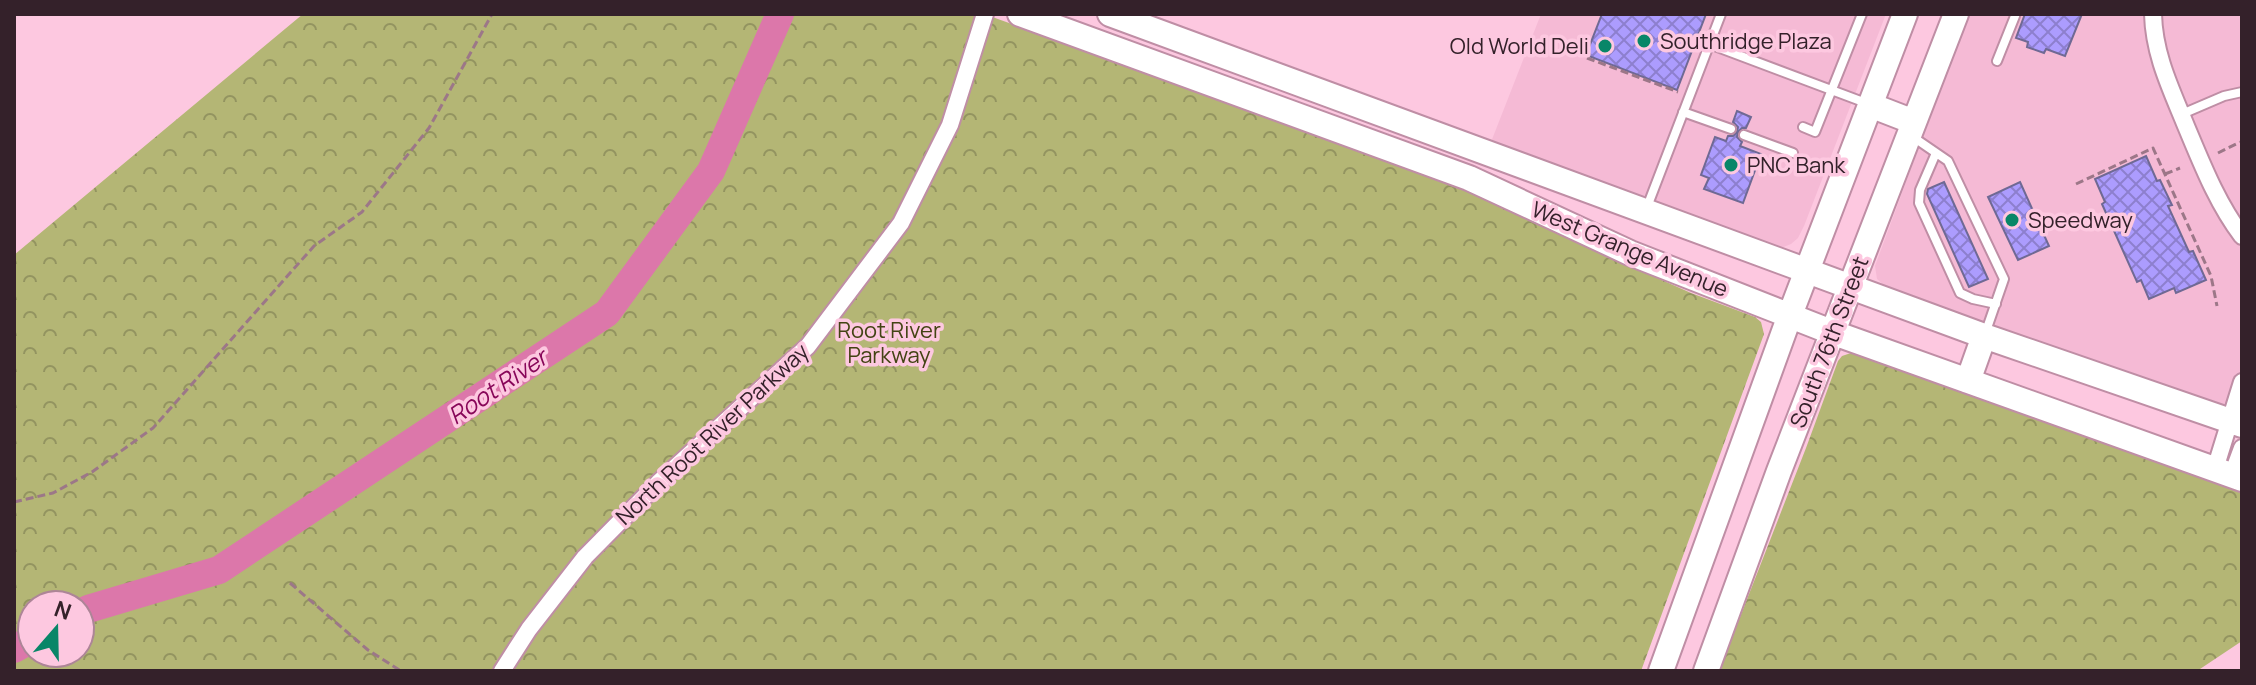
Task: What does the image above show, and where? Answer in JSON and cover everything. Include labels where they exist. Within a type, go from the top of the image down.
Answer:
[{"type":"street","name":"North Root River Parkway","points":[[502,671],[529,629],[585,557],[658,483],[808,346],[901,223],[950,125],[985,14]]},
{"type":"street","name":"West Grange Avenue","points":[[1020,14],[1469,178],[1630,253],[1834,333],[2230,475]]},
{"type":"street","name":"West Grange Avenue","points":[[1110,14],[1984,336],[2236,423]]},
{"type":"street","name":"South 76th Street","points":[[1661,671],[1790,315],[1905,14]]},
{"type":"street","name":"South 76th Street","points":[[1706,671],[1779,471],[1956,14]]},
{"type":"street","points":[[2153,14],[2157,54],[2181,114],[2219,199],[2242,236]]},
{"type":"street","points":[[1870,105],[1912,128]]},
{"type":"street","points":[[1630,253],[1645,211]]},
{"type":"street","points":[[1968,381],[1984,336]]},
{"type":"street","points":[[2230,475],[2242,382]]},
{"type":"street","points":[[2230,475],[2242,448]]},
{"type":"street","points":[[1738,457],[1779,471]]},
{"type":"lane","points":[[1645,211],[1721,14]]},
{"type":"lane","points":[[1803,127],[1815,132],[1862,14]]},
{"type":"lane","points":[[1997,61],[2015,16]]},
{"type":"lane","points":[[1709,44],[1870,105]]},
{"type":"lane","points":[[2181,114],[2242,92]]},
{"type":"lane","points":[[1683,112],[1731,129]]},
{"type":"lane","points":[[1912,128],[1948,161],[2004,279],[1984,336]]},
{"type":"lane","points":[[1744,135],[1793,153]]},
{"type":"lane","points":[[1936,153],[1920,190],[1919,203],[1960,293],[1996,304]]},
{"type":"path","points":[[14,502],[53,493],[79,479],[153,428],[314,246],[362,212],[429,128],[492,14]]},
{"type":"path","points":[[1587,58],[1678,93],[1683,80]]},
{"type":"path","points":[[2218,153],[2240,142]]},
{"type":"path","points":[[2076,184],[2153,148],[2211,276],[2217,306]]},
{"type":"path","points":[[2165,174],[2180,168]]},
{"type":"path","points":[[290,583],[368,650],[401,671]]},
{"type":"shaded area","points":[[1541,14],[1886,14],[1804,226],[1798,238],[1781,248],[1491,142]]},
{"type":"shaded area","points":[[1968,14],[2242,14],[2242,415],[1886,287],[1877,279],[1875,266]]},
{"type":"green space","name":"Root River Parkway","points":[[303,14],[984,14],[1459,186],[1691,293],[1755,317],[1761,322],[1764,334],[1641,671],[14,671],[14,255]]},
{"type":"green space","points":[[1851,353],[2242,493],[2242,641],[2197,671],[1719,671],[1838,361]]},
{"type":"building","name":"Southridge Plaza","points":[[1602,14],[1706,14],[1677,90],[1586,55]]},
{"type":"building","points":[[2025,14],[2082,14],[2065,56],[2046,49],[2044,53],[2027,47],[2028,42],[2016,38]]},
{"type":"building","name":"PNC Bank","points":[[1737,111],[1751,117],[1746,128],[1738,132],[1737,137],[1742,142],[1740,146],[1761,154],[1743,203],[1704,189],[1709,178],[1701,175],[1715,137],[1726,141],[1728,136],[1737,132],[1738,127],[1733,122]]},
{"type":"building","points":[[2146,156],[2172,205],[2168,206],[2189,252],[2193,251],[2206,280],[2176,293],[2174,288],[2149,299],[2141,280],[2137,282],[2102,204],[2105,202],[2095,179]]},
{"type":"building","points":[[1944,182],[1988,279],[1969,287],[1927,194],[1928,189]]},
{"type":"building","points":[[2020,182],[2049,246],[2018,260],[1988,197]]},
{"type":"waterway","name":"Root River","points":[[96,607],[219,570],[607,313],[711,171],[780,14]]},
{"type":"place","name":"Southridge Plaza","points":[[1644,41]]},
{"type":"place","name":"Old World Deli","points":[[1605,46]]},
{"type":"place","name":"PNC Bank","points":[[1731,165]]},
{"type":"place","name":"Speedway","points":[[2012,220]]}]
